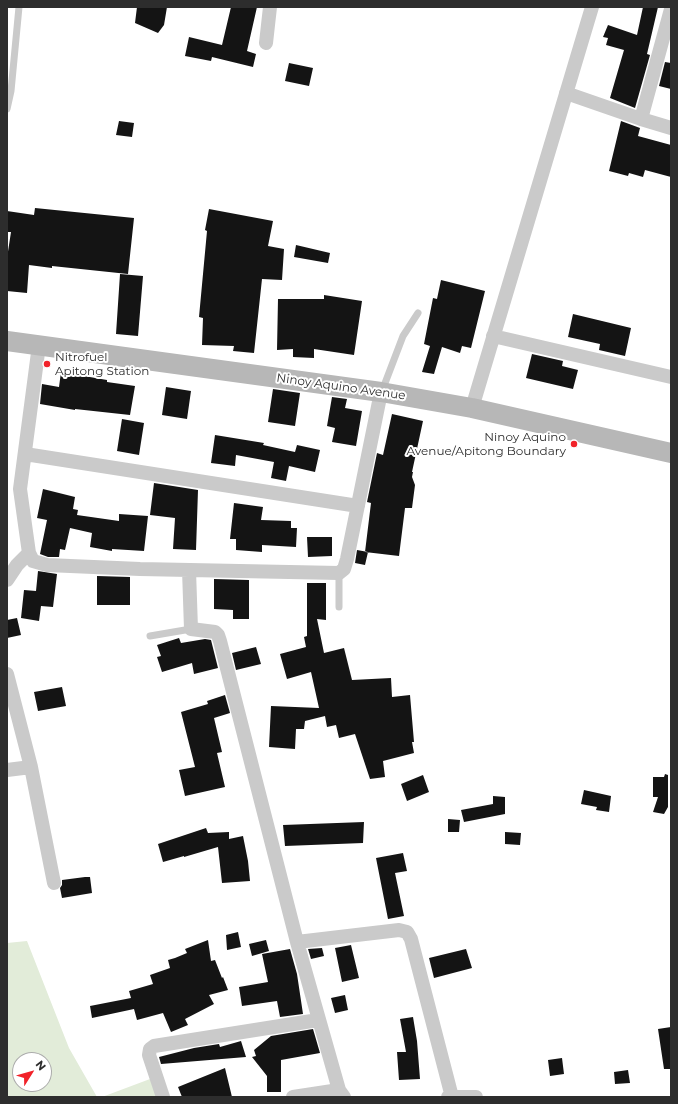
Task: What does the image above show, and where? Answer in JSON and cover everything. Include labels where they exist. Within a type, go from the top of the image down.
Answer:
[{"type":"main road","name":"Ninoy Aquino Avenue","points":[[7,341],[382,392],[472,408],[671,453]]},
{"type":"street","points":[[266,43],[270,7]]},
{"type":"street","points":[[472,408],[592,7]]},
{"type":"street","points":[[641,119],[671,9]]},
{"type":"street","points":[[566,93],[671,128]]},
{"type":"street","points":[[493,336],[671,377]]},
{"type":"street","points":[[39,345],[20,489],[29,553],[34,561],[47,565],[140,569],[339,573],[344,569],[382,392]]},
{"type":"street","points":[[25,454],[358,506]]},
{"type":"street","points":[[7,580],[17,565],[29,553]]},
{"type":"street","points":[[190,570],[191,629],[215,632],[220,641],[297,942],[318,1020],[341,1093],[293,1097]]},
{"type":"street","points":[[7,674],[31,767],[54,883]]},
{"type":"street","points":[[7,770],[31,767]]},
{"type":"street","points":[[297,942],[399,930],[406,932],[411,939],[452,1097]]},
{"type":"street","points":[[163,1097],[149,1055],[150,1049],[154,1046],[318,1020]]},
{"type":"street","points":[[448,1097],[476,1097]]},
{"type":"lane","points":[[7,109],[11,91],[19,7]]},
{"type":"lane","points":[[382,392],[403,336],[418,313]]},
{"type":"lane","points":[[339,573],[339,607]]},
{"type":"lane","points":[[150,636],[191,629]]},
{"type":"green space","points":[[27,941],[69,1048],[97,1097],[7,1097],[7,943]]},
{"type":"green space","points":[[150,1079],[158,1097],[102,1097]]},
{"type":"building","points":[[137,7],[167,7],[164,25],[158,33],[135,23]]},
{"type":"building","points":[[231,7],[257,7],[247,51],[256,54],[253,67],[212,57],[211,61],[185,56],[189,37],[222,45]]},
{"type":"building","points":[[643,7],[658,7],[647,54],[650,55],[635,108],[610,98],[624,50],[606,45],[608,38],[603,37],[608,25],[637,35]]},
{"type":"building","points":[[665,62],[671,63],[671,89],[659,86]]},
{"type":"building","points":[[289,63],[313,68],[309,86],[285,81]]},
{"type":"building","points":[[119,121],[134,123],[132,137],[116,135]]},
{"type":"building","points":[[621,121],[640,128],[638,136],[671,145],[671,177],[645,170],[643,177],[629,173],[628,176],[609,171]]},
{"type":"building","points":[[35,208],[134,218],[128,274],[29,265],[27,293],[7,291],[7,258],[11,232],[7,232],[7,211],[34,215]]},
{"type":"building","points":[[209,209],[273,221],[268,246],[284,249],[282,280],[262,279],[254,353],[233,351],[234,346],[202,345],[203,318],[199,317],[207,231],[205,230]]},
{"type":"building","points":[[296,245],[330,253],[328,263],[294,257]]},
{"type":"building","points":[[120,274],[143,276],[138,336],[116,334]]},
{"type":"building","points":[[441,280],[485,291],[471,348],[462,346],[460,353],[442,347],[434,374],[422,372],[430,346],[424,344],[433,298],[437,299]]},
{"type":"building","points":[[324,295],[362,301],[354,355],[314,349],[314,358],[293,357],[293,349],[277,350],[278,299],[324,299]]},
{"type":"building","points":[[573,314],[631,328],[625,356],[599,350],[600,344],[568,337]]},
{"type":"building","points":[[532,354],[563,361],[562,366],[578,370],[573,389],[526,378]]},
{"type":"building","points":[[61,372],[107,380],[107,382],[135,386],[130,415],[75,410],[40,404],[42,384],[59,387]]},
{"type":"building","points":[[166,387],[191,391],[187,419],[162,415]]},
{"type":"building","points":[[273,389],[300,393],[295,426],[268,422]]},
{"type":"building","points":[[332,397],[347,399],[345,408],[362,411],[356,446],[332,442],[335,428],[327,426]]},
{"type":"building","points":[[392,414],[423,421],[412,472],[415,485],[412,508],[405,508],[399,556],[365,552],[371,503],[367,502],[377,453],[383,455]]},
{"type":"building","points":[[122,419],[144,423],[139,455],[117,451]]},
{"type":"building","points":[[215,435],[264,443],[263,445],[295,452],[297,445],[320,450],[315,472],[289,466],[286,481],[271,478],[274,462],[236,455],[235,466],[211,463]]},
{"type":"building","points":[[154,483],[198,490],[196,550],[173,549],[175,518],[150,515]]},
{"type":"building","points":[[43,489],[75,497],[73,509],[78,510],[77,515],[119,521],[119,514],[148,516],[144,551],[112,549],[112,551],[90,547],[92,533],[70,528],[65,550],[60,549],[59,557],[48,557],[40,554],[47,520],[37,518]]},
{"type":"building","points":[[234,503],[263,507],[261,520],[291,521],[291,528],[297,528],[296,547],[262,545],[262,552],[236,550],[236,539],[230,539]]},
{"type":"building","points":[[307,537],[332,537],[332,556],[308,557]]},
{"type":"building","points":[[357,550],[368,552],[365,565],[355,563]]},
{"type":"building","points":[[38,571],[57,574],[53,607],[41,606],[39,621],[21,618],[24,590],[36,591]]},
{"type":"building","points":[[97,576],[130,577],[130,605],[97,605]]},
{"type":"building","points":[[214,579],[249,580],[249,619],[233,619],[233,610],[214,609]]},
{"type":"building","points":[[307,583],[326,583],[326,620],[317,619],[324,653],[344,648],[352,680],[391,678],[392,697],[410,695],[414,742],[412,742],[414,753],[383,761],[385,777],[370,779],[355,734],[339,738],[336,725],[327,727],[325,716],[305,721],[304,729],[296,729],[295,749],[269,747],[271,706],[319,708],[311,672],[287,679],[280,654],[306,647],[304,637],[307,636]]},
{"type":"building","points":[[17,618],[21,635],[7,638],[7,620]]},
{"type":"building","points":[[179,638],[181,643],[205,639],[211,640],[218,668],[194,674],[192,663],[162,672],[157,657],[161,656],[157,645]]},
{"type":"building","points":[[256,647],[261,664],[236,670],[232,653]]},
{"type":"building","points":[[62,687],[66,706],[38,711],[34,692]]},
{"type":"building","points":[[225,695],[230,713],[214,718],[222,752],[217,753],[225,787],[185,796],[179,770],[195,767],[181,712],[208,704],[207,701]]},
{"type":"building","points":[[665,774],[668,775],[668,807],[664,814],[653,812],[658,797],[653,797],[653,777],[664,777]]},
{"type":"building","points":[[423,775],[429,792],[407,801],[401,784]]},
{"type":"building","points":[[584,790],[611,796],[609,812],[596,810],[597,807],[581,804]]},
{"type":"building","points":[[493,796],[505,797],[505,814],[464,822],[461,810],[493,804]]},
{"type":"building","points":[[448,819],[460,820],[459,832],[448,832]]},
{"type":"building","points":[[364,822],[363,843],[285,846],[283,825]]},
{"type":"building","points":[[206,828],[208,833],[229,832],[229,839],[243,836],[250,881],[222,883],[218,847],[163,862],[158,844]]},
{"type":"building","points":[[505,832],[521,833],[520,845],[505,844]]},
{"type":"building","points":[[403,853],[407,871],[395,873],[404,916],[388,919],[376,858]]},
{"type":"building","points":[[90,877],[92,893],[62,898],[60,888],[62,885],[62,880]]},
{"type":"building","points":[[238,932],[241,947],[227,950],[226,935]]},
{"type":"building","points":[[208,940],[211,961],[215,960],[228,990],[209,995],[214,1004],[185,1019],[188,1025],[171,1032],[163,1013],[137,1020],[134,1009],[92,1018],[90,1006],[131,998],[129,991],[153,984],[150,975],[170,968],[168,960],[187,953],[185,949]]},
{"type":"building","points":[[266,940],[269,951],[252,956],[249,944]]},
{"type":"building","points":[[351,945],[359,978],[342,982],[335,948]]},
{"type":"building","points":[[322,948],[324,956],[311,959],[308,949]]},
{"type":"building","points":[[290,949],[297,974],[303,1014],[280,1017],[277,1001],[242,1006],[239,987],[268,982],[262,954]]},
{"type":"building","points":[[466,949],[472,968],[434,978],[429,958]]},
{"type":"building","points":[[345,995],[348,1010],[335,1013],[331,998]]},
{"type":"building","points":[[413,1017],[417,1041],[420,1079],[399,1080],[397,1052],[406,1052],[400,1019]]},
{"type":"building","points":[[671,1027],[671,1069],[664,1069],[658,1029]]},
{"type":"building","points":[[313,1029],[320,1053],[281,1060],[281,1092],[267,1092],[267,1076],[252,1057],[256,1056],[254,1050],[271,1036]]},
{"type":"building","points":[[241,1041],[246,1057],[161,1064],[159,1057],[194,1048],[219,1044],[220,1047]]},
{"type":"building","points":[[562,1058],[564,1074],[550,1076],[548,1060]]},
{"type":"building","points":[[225,1068],[232,1097],[182,1097],[178,1087]]},
{"type":"building","points":[[628,1070],[630,1083],[615,1084],[614,1072]]},
{"type":"place","name":"Nitrofuel Apitong Station","points":[[47,364]]},
{"type":"place","name":"Ninoy Aquino Avenue/Apitong Boundary","points":[[574,444]]}]
